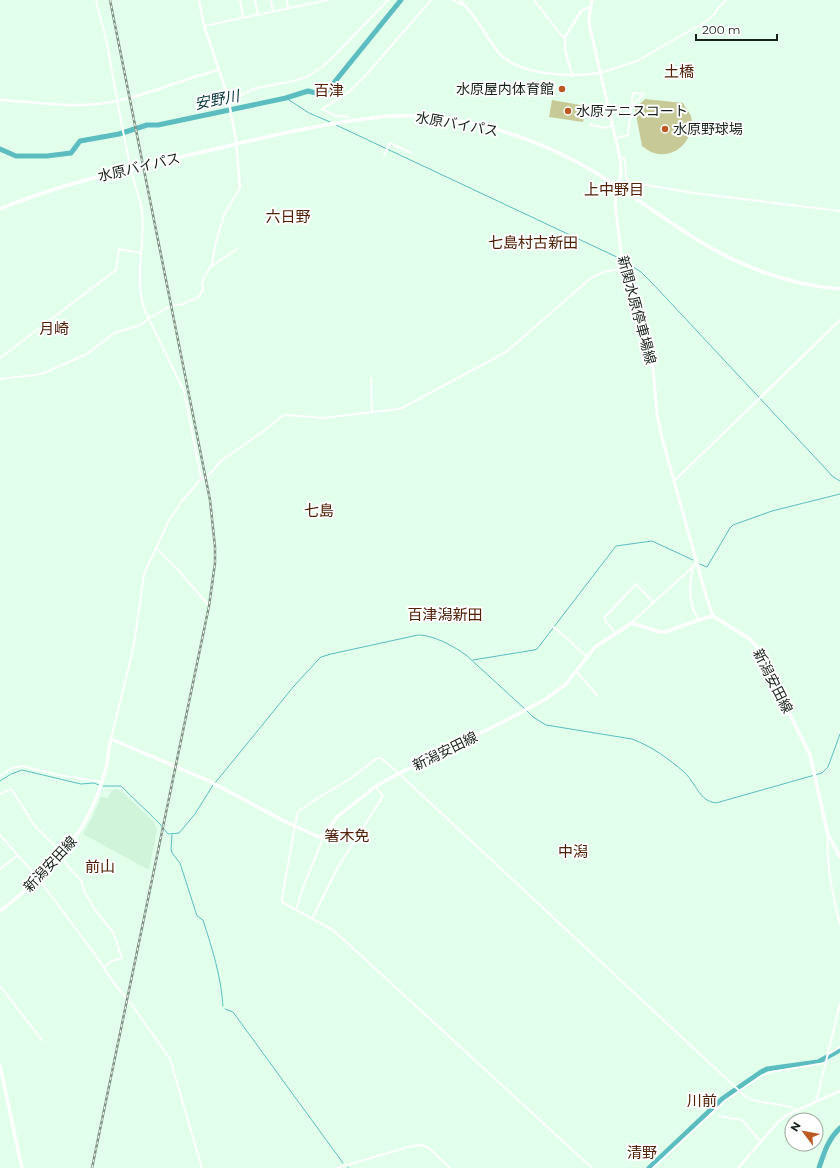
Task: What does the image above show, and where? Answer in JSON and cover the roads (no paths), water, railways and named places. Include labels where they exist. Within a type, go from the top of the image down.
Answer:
[{"type":"main road","name":"新関水原停車場線","points":[[592,0],[590,8],[590,28],[612,125],[617,138],[620,158],[621,172],[617,186],[615,204],[621,253],[632,300],[653,367],[657,414],[662,438],[695,564],[713,616]]},
{"type":"main road","name":"水原バイパス","points":[[1,209],[72,183],[294,131],[360,119],[392,116],[425,117],[490,128],[528,140],[561,154],[617,186],[683,231],[735,261],[754,269],[789,280],[840,289]]},
{"type":"main road","name":"新潟安田線","points":[[713,616],[745,635],[757,647],[776,681],[789,713],[807,746],[815,774],[828,835],[840,857]]},
{"type":"main road","points":[[631,622],[664,632],[713,616]]},
{"type":"main road","name":"新潟安田線","points":[[322,836],[337,817],[376,786],[534,706],[566,684],[577,672],[595,647],[616,634],[631,622]]},
{"type":"main road","name":"新潟安田線","points":[[0,912],[40,878],[61,856],[82,828],[102,782],[107,762],[110,739]]},
{"type":"main road","points":[[110,739],[212,782],[294,826],[319,837],[322,836]]},
{"type":"main road","points":[[0,1066],[22,1168]]},
{"type":"street","points":[[96,0],[107,43],[132,178],[141,209],[143,231],[139,274],[141,297],[149,318],[184,391],[201,479]]},
{"type":"street","points":[[0,379],[44,373],[87,354],[114,333],[141,325],[149,318],[171,306],[184,304],[196,299],[203,290],[202,284],[204,277],[211,266],[224,215],[240,187],[238,157],[228,99],[204,26],[198,0]]},
{"type":"street","points":[[240,0],[243,18]]},
{"type":"street","points":[[255,0],[258,15]]},
{"type":"street","points":[[271,0],[273,12]]},
{"type":"street","points":[[287,0],[288,8]]},
{"type":"street","points":[[305,0],[306,5]]},
{"type":"street","points":[[204,26],[328,0]]},
{"type":"street","points":[[228,99],[239,96],[256,88],[298,80],[311,74],[322,67],[335,55],[388,0]]},
{"type":"street","points":[[349,117],[336,116],[322,109],[349,92],[366,75],[431,0]]},
{"type":"street","points":[[453,0],[462,5]]},
{"type":"street","points":[[460,0],[470,10],[504,58],[518,67],[572,76],[600,73],[637,61],[703,23],[714,15],[718,8],[726,0]]},
{"type":"street","points":[[534,0],[561,35],[565,37]]},
{"type":"street","points":[[572,76],[565,49],[565,37],[581,11],[590,8]]},
{"type":"street","points":[[0,100],[67,105],[99,104],[153,92],[194,76],[219,70]]},
{"type":"street","points":[[617,138],[628,135],[633,93],[644,94],[632,106]]},
{"type":"street","points":[[590,124],[606,128],[612,125]]},
{"type":"street","points":[[384,155],[390,143],[411,153]]},
{"type":"street","points":[[620,158],[624,158],[626,161],[626,176],[630,182],[694,193],[840,211]]},
{"type":"street","points":[[0,358],[116,270],[119,249],[141,253]]},
{"type":"street","points":[[211,266],[237,249]]},
{"type":"street","points":[[110,739],[134,644],[144,574],[166,525],[177,507],[201,479],[208,476],[221,461],[264,431],[282,416],[323,418],[404,407],[493,359],[516,344],[591,278],[624,266]]},
{"type":"street","points":[[674,481],[839,321]]},
{"type":"street","points":[[371,378],[372,412]]},
{"type":"street","points":[[156,548],[209,606]]},
{"type":"street","points":[[631,622],[654,603],[695,564]]},
{"type":"street","points":[[695,564],[692,576],[691,601],[693,612],[699,620]]},
{"type":"street","points":[[616,634],[604,619],[636,584],[654,603]]},
{"type":"street","points":[[553,627],[588,656]]},
{"type":"street","points":[[577,672],[597,694]]},
{"type":"street","points":[[592,1168],[343,939],[330,929],[282,902],[294,826],[299,811],[350,779],[377,758],[381,758],[738,1090],[752,1100],[791,1107],[798,1110]]},
{"type":"street","points":[[0,776],[12,768],[22,766],[59,775],[102,782]]},
{"type":"street","points":[[312,919],[338,867],[383,796],[376,786]]},
{"type":"street","points":[[0,794],[11,789],[12,790],[34,825],[56,847],[69,868],[81,880],[84,891],[95,910],[113,932],[122,958],[112,961],[104,967]]},
{"type":"street","points":[[0,835],[40,878],[41,882],[104,967],[114,984],[130,1003],[170,1059],[202,1168]]},
{"type":"street","points":[[828,835],[828,859],[840,924]]},
{"type":"street","points":[[296,910],[305,882],[322,841],[322,836]]},
{"type":"street","points":[[0,869],[18,855]]},
{"type":"street","points":[[0,986],[42,1040]]},
{"type":"street","points":[[816,1103],[840,1004]]},
{"type":"street","points":[[827,1056],[840,1047]]},
{"type":"street","points":[[653,1168],[738,1090],[766,1073],[825,1062]]},
{"type":"street","points":[[738,1168],[782,1119],[840,1091]]},
{"type":"street","points":[[718,1116],[742,1120],[761,1142]]},
{"type":"street","points":[[337,1168],[412,1146],[422,1145],[429,1148],[450,1168]]},
{"type":"waterway","name":"安野川","points":[[0,149],[16,156],[47,156],[71,153],[80,141],[119,134],[147,125],[158,125],[286,98],[308,91],[324,95],[401,0]]},
{"type":"waterway","points":[[286,98],[309,113],[330,122]]},
{"type":"waterway","points":[[336,125],[621,259]]},
{"type":"waterway","points":[[624,261],[641,272],[653,284],[832,476],[840,481]]},
{"type":"waterway","points":[[700,564],[707,567],[733,525],[772,511],[840,494]]},
{"type":"waterway","points":[[473,660],[537,649],[616,546],[652,541],[693,560]]},
{"type":"waterway","points":[[215,783],[294,686],[321,657],[331,654],[418,635],[424,635],[437,639],[466,655],[525,709]]},
{"type":"waterway","points":[[527,711],[533,717],[546,725],[632,739],[639,742],[660,753],[672,762],[688,776],[706,799],[710,802],[716,803],[822,773],[828,767],[840,734]]},
{"type":"waterway","points":[[0,781],[11,774],[22,770],[81,784],[94,783],[99,785]]},
{"type":"waterway","points":[[102,786],[121,786],[160,824],[168,834],[179,833],[195,814],[213,785]]},
{"type":"waterway","points":[[172,835],[172,853],[180,863],[197,916],[203,920],[210,941],[216,962],[223,1006]]},
{"type":"waterway","points":[[225,1009],[233,1012],[343,1163]]},
{"type":"waterway","points":[[649,1168],[722,1099],[761,1072],[767,1069],[818,1062],[840,1050]]},
{"type":"waterway","points":[[819,1168],[829,1142],[840,1128]]},
{"type":"railway","points":[[92,1168],[209,606],[215,563],[215,547],[210,500],[110,0]]},
{"type":"place","name":"水原屋内体育館","points":[[562,89]]},
{"type":"place","name":"水原テニスコート","points":[[568,111]]},
{"type":"place","name":"水原野球場","points":[[665,129]]},
{"type":"district","name":"土橋","points":[[679,72]]},
{"type":"district","name":"百津","points":[[329,91]]},
{"type":"district","name":"上中野目","points":[[614,190]]},
{"type":"district","name":"六日野","points":[[288,217]]},
{"type":"district","name":"七島村古新田","points":[[533,243]]},
{"type":"district","name":"月崎","points":[[54,329]]},
{"type":"district","name":"七島","points":[[319,511]]},
{"type":"district","name":"百津潟新田","points":[[445,615]]},
{"type":"district","name":"箸木免","points":[[347,836]]},
{"type":"district","name":"中潟","points":[[573,852]]},
{"type":"district","name":"前山","points":[[100,867]]},
{"type":"district","name":"川前","points":[[702,1101]]},
{"type":"district","name":"清野","points":[[642,1153]]}]
